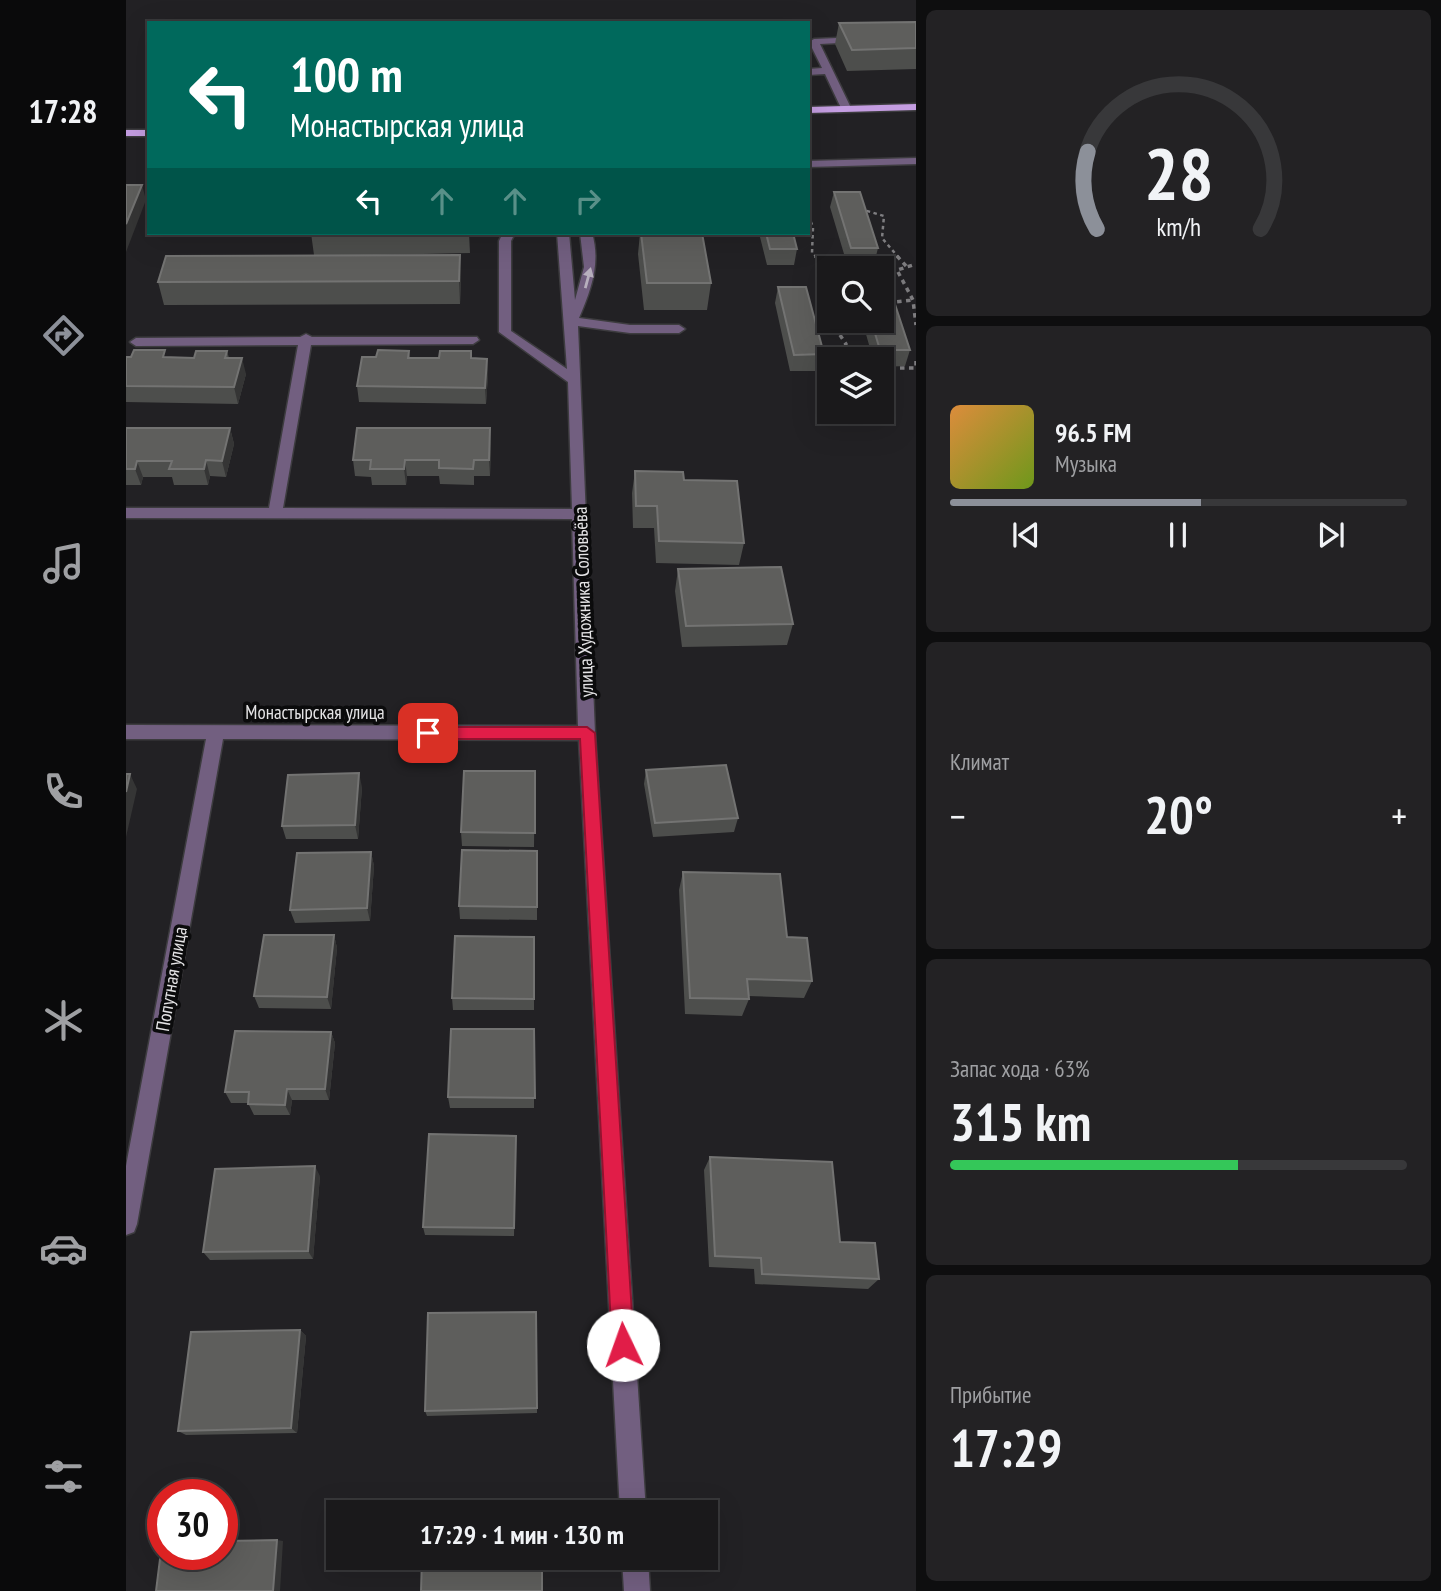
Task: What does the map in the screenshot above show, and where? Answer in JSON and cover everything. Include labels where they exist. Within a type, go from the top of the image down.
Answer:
[{"type":"main road","points":[[810,110],[916,107]]},
{"type":"main road","points":[[126,133],[147,132]]},
{"type":"street","points":[[846,108],[814,44],[816,41],[876,39]]},
{"type":"street","points":[[810,72],[828,71]]},
{"type":"street","points":[[810,163],[916,161]]},
{"type":"street","points":[[508,235],[505,241],[505,332],[574,380]]},
{"type":"street","name":"улица Художника Соловьёва","points":[[563,235],[566,286],[572,321],[587,733],[632,1500]]},
{"type":"street","name":"улица Художника Соловьёва","points":[[572,321],[589,277],[592,255],[587,235]]},
{"type":"street","points":[[572,321],[630,329],[679,329]]},
{"type":"street","points":[[275,513],[306,339]]},
{"type":"street","points":[[136,342],[473,340]]},
{"type":"street","points":[[126,513],[580,514]]},
{"type":"street","name":"Монастырская улица","points":[[126,732],[587,733]]},
{"type":"street","name":"Попутная улица","points":[[126,1224],[216,733]]},
{"type":"street","points":[[636,1570],[637,1591]]},
{"type":"path","points":[[853,205],[863,205],[864,210],[884,216],[882,238],[907,267]]},
{"type":"path","points":[[810,220],[813,227],[812,253],[817,257]]},
{"type":"path","points":[[894,273],[916,264]]},
{"type":"path","points":[[898,272],[899,279],[913,300],[916,325]]},
{"type":"path","points":[[894,302],[913,300]]},
{"type":"path","points":[[894,367],[916,365]]},
{"type":"building","points":[[916,22],[916,48],[852,50],[839,23]]},
{"type":"building","points":[[126,185],[142,185],[126,224]]},
{"type":"building","points":[[834,192],[860,192],[878,248],[851,248]]},
{"type":"building","points":[[641,235],[702,235],[711,283],[647,283]]},
{"type":"building","points":[[766,235],[794,235],[797,249],[770,249]]},
{"type":"building","points":[[460,255],[459,281],[158,282],[166,256]]},
{"type":"building","points":[[778,287],[806,287],[822,347],[817,347],[817,354],[794,355]]},
{"type":"building","points":[[894,301],[910,350],[879,347],[875,333],[894,333]]},
{"type":"building","points":[[134,350],[165,350],[163,357],[194,358],[196,351],[227,351],[225,358],[242,358],[234,387],[126,386],[126,357],[131,357]]},
{"type":"building","points":[[378,350],[409,351],[408,358],[439,358],[440,351],[471,351],[471,358],[487,359],[485,388],[357,386],[362,357],[376,357]]},
{"type":"building","points":[[126,428],[230,428],[222,461],[206,460],[204,469],[169,469],[172,461],[137,461],[135,469],[126,469]]},
{"type":"building","points":[[357,428],[490,428],[489,460],[474,460],[473,469],[439,468],[439,460],[405,460],[404,469],[370,469],[371,460],[353,460]]},
{"type":"building","points":[[635,471],[683,472],[684,480],[737,481],[744,543],[659,541],[657,506],[636,506]]},
{"type":"building","points":[[781,567],[793,624],[686,626],[678,569]]},
{"type":"building","points":[[726,765],[738,818],[655,823],[646,770]]},
{"type":"building","points":[[464,771],[535,771],[535,833],[461,832]]},
{"type":"building","points":[[359,773],[355,825],[282,826],[288,775]]},
{"type":"building","points":[[126,774],[130,774],[126,792]]},
{"type":"building","points":[[462,850],[537,851],[537,907],[459,906]]},
{"type":"building","points":[[371,852],[367,908],[290,910],[297,853]]},
{"type":"building","points":[[683,872],[780,874],[787,937],[807,938],[812,981],[747,979],[749,999],[690,998]]},
{"type":"building","points":[[264,935],[334,935],[327,997],[254,996]]},
{"type":"building","points":[[455,936],[534,937],[534,999],[452,998]]},
{"type":"building","points":[[451,1029],[534,1029],[535,1098],[448,1097]]},
{"type":"building","points":[[235,1031],[331,1032],[325,1089],[287,1089],[285,1105],[248,1104],[249,1092],[225,1092]]},
{"type":"building","points":[[429,1134],[516,1136],[514,1228],[423,1227]]},
{"type":"building","points":[[710,1157],[832,1162],[840,1242],[875,1243],[879,1279],[762,1274],[761,1258],[715,1256]]},
{"type":"building","points":[[315,1166],[308,1251],[203,1252],[215,1169]]},
{"type":"building","points":[[536,1312],[537,1408],[425,1411],[428,1313]]},
{"type":"building","points":[[300,1330],[291,1428],[178,1431],[191,1332]]},
{"type":"building","points":[[277,1540],[273,1591],[156,1591],[159,1570],[238,1570],[238,1541]]},
{"type":"building","points":[[422,1570],[542,1570],[542,1591],[421,1591]]},
{"type":"route","points":[[428,733],[587,733],[623,1345]]}]
